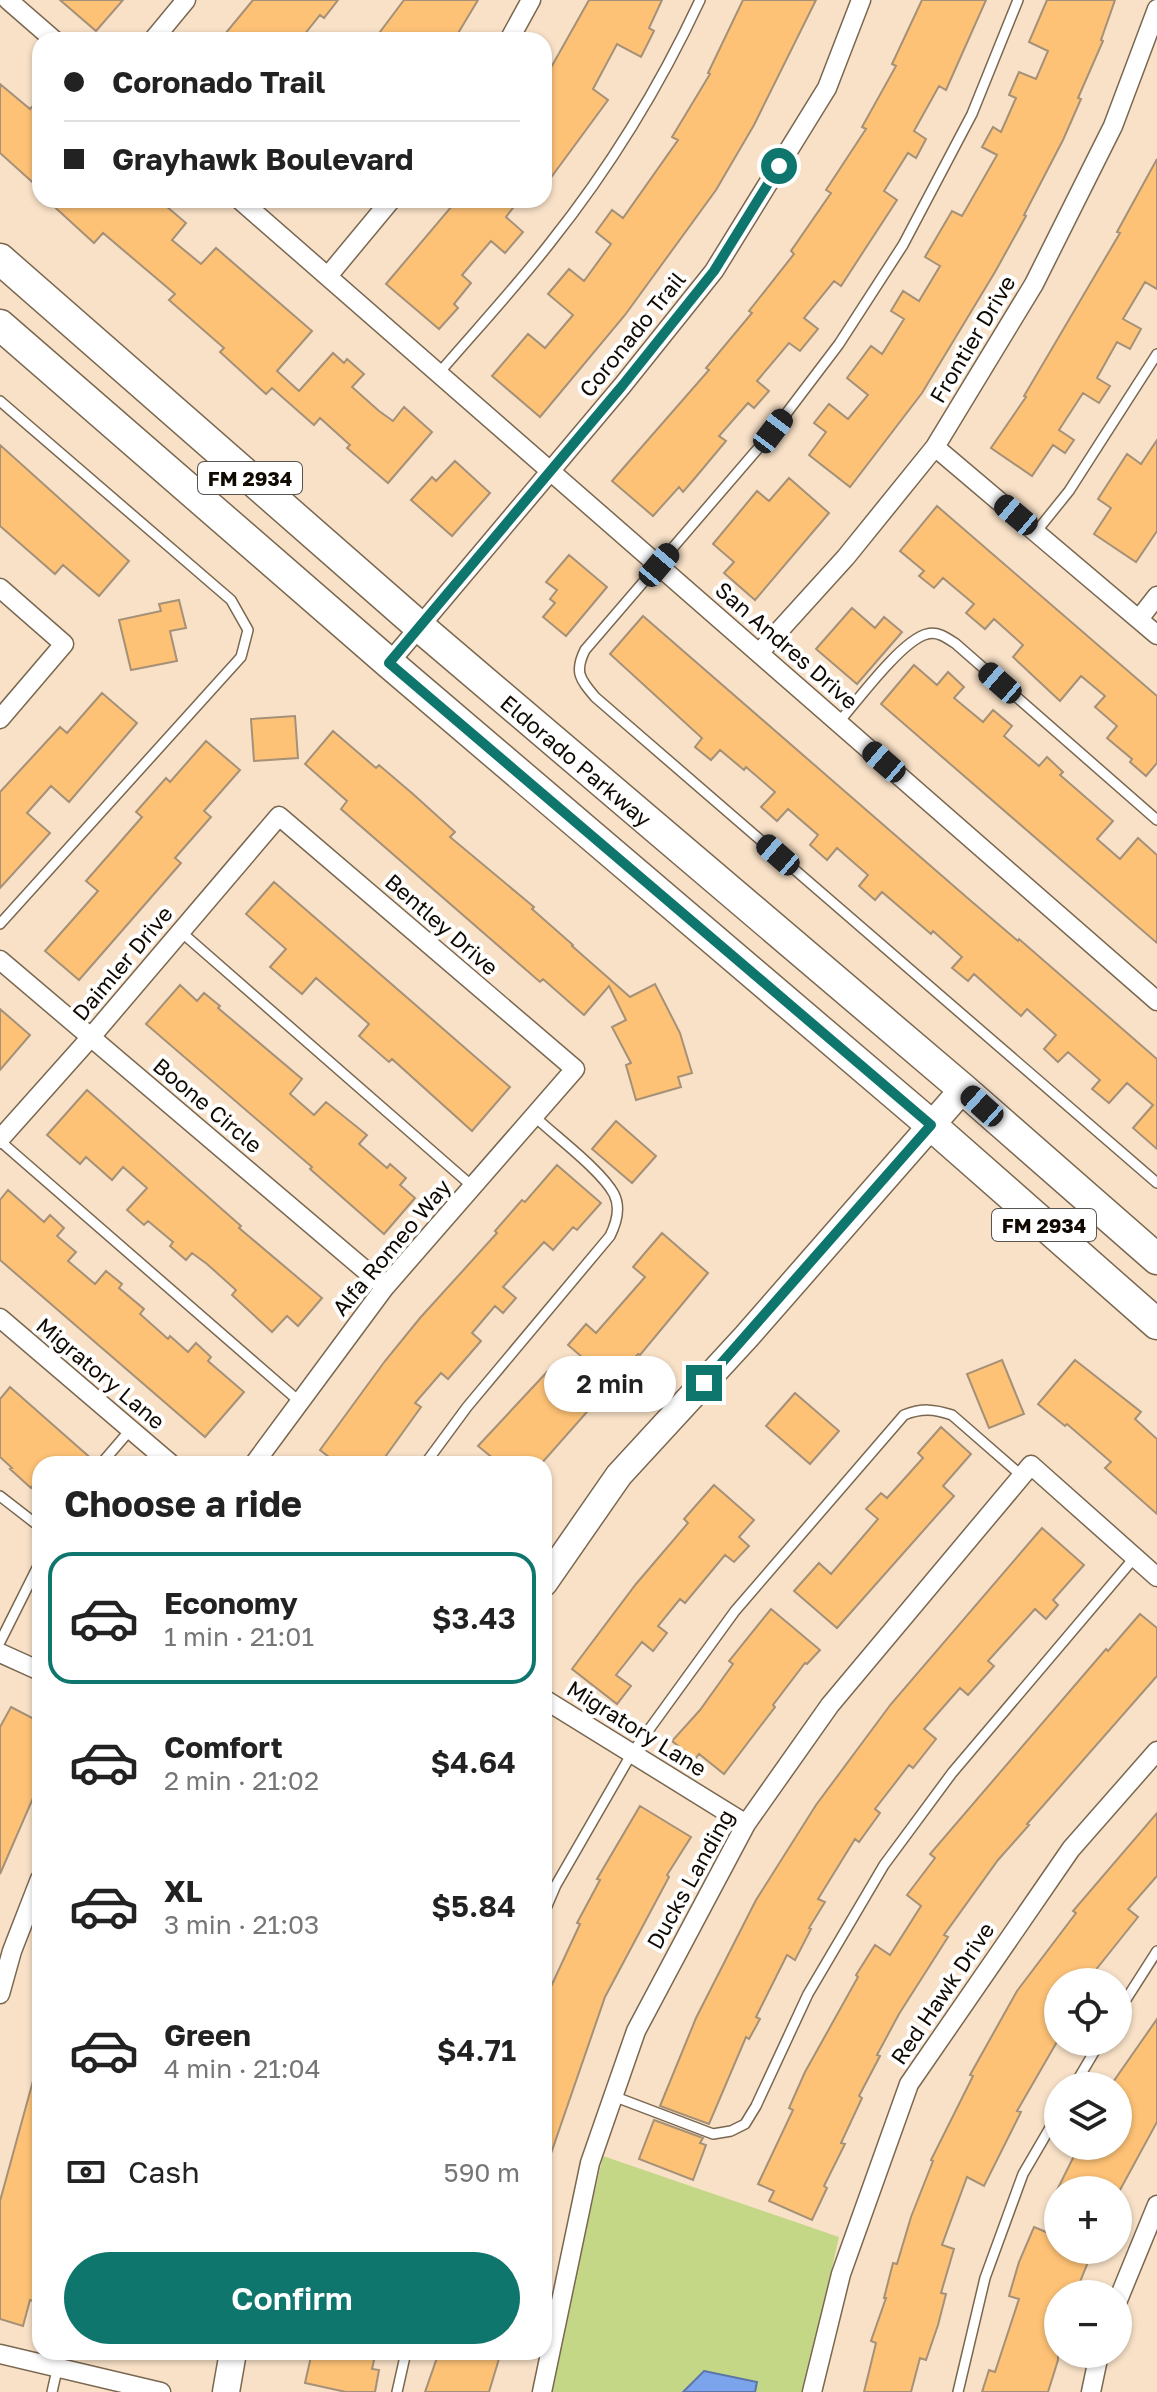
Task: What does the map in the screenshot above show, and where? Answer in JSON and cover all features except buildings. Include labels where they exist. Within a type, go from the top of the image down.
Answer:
[{"type":"main road","name":"Eldorado Parkway","points":[[0,259],[420,627],[963,1089],[1157,1259]]},
{"type":"main road","name":"FM 2934","points":[[0,325],[389,663],[931,1125],[1157,1324]]},
{"type":"street","points":[[8,0],[45,32]]},
{"type":"street","points":[[160,32],[186,0]]},
{"type":"street","points":[[513,32],[531,0]]},
{"type":"street","name":"Coronado Trail","points":[[389,663],[714,271],[827,88],[861,0]]},
{"type":"street","name":"Frontier Drive","points":[[759,653],[846,557],[935,447],[1041,271],[1113,126],[1157,9]]},
{"type":"street","name":"San Andres Drive","points":[[249,208],[1157,1001]]},
{"type":"street","points":[[328,276],[384,208]]},
{"type":"street","points":[[935,447],[1157,635]]},
{"type":"street","points":[[0,588],[64,644],[0,719]]},
{"type":"street","points":[[1139,619],[1157,596]]},
{"type":"street","name":"Daimler Drive","points":[[0,1140],[279,816]]},
{"type":"street","name":"Bentley Drive","points":[[279,816],[575,1069]]},
{"type":"street","name":"Boone Circle","points":[[0,960],[385,1287]]},
{"type":"street","name":"Alfa Romeo Way","points":[[260,1456],[385,1287],[575,1069]]},
{"type":"street","points":[[552,1571],[619,1475],[746,1337],[963,1089]]},
{"type":"street","name":"Migratory Lane","points":[[0,1318],[162,1456]]},
{"type":"street","points":[[1026,1471],[1157,1577]]},
{"type":"street","name":"Ducks Landing","points":[[552,2344],[590,2163],[636,2031],[746,1824],[830,1705],[1026,1471]]},
{"type":"street","points":[[0,1653],[32,1667]]},
{"type":"street","name":"Migratory Lane","points":[[552,1704],[746,1824]]},
{"type":"street","name":"Red Hawk Drive","points":[[812,2392],[841,2274],[909,2084],[1071,1849],[1157,1751]]},
{"type":"street","points":[[0,1994],[12,1951],[32,1900]]},
{"type":"street","points":[[1126,2280],[1157,2205]]},
{"type":"street","points":[[0,2354],[32,2357]]},
{"type":"street","points":[[60,2360],[161,2392]]},
{"type":"street","points":[[226,2392],[232,2360]]},
{"type":"street","name":"Ducks Landing","points":[[542,2392],[549,2360]]},
{"type":"street","points":[[1091,2392],[1096,2368]]},
{"type":"lane","points":[[439,373],[551,243],[617,151],[681,41],[700,0]]},
{"type":"lane","points":[[1018,0],[972,114],[903,245],[839,344],[773,431],[585,650],[578,665],[580,676],[595,697],[1157,1183]]},
{"type":"lane","points":[[1036,532],[1069,491],[1157,354]]},
{"type":"lane","points":[[0,401],[231,600],[248,630],[241,657],[0,924]]},
{"type":"lane","points":[[839,722],[905,646],[927,633],[941,635],[956,644],[1157,820]]},
{"type":"lane","points":[[180,931],[472,1186]]},
{"type":"lane","points":[[431,1456],[467,1407],[610,1236],[616,1224],[614,1195],[601,1177],[534,1116]]},
{"type":"lane","points":[[0,1140],[300,1402]]},
{"type":"lane","points":[[552,1894],[632,1753],[735,1611],[904,1415],[919,1409],[938,1410],[952,1415],[1026,1471]]},
{"type":"lane","points":[[108,1456],[131,1429]]},
{"type":"lane","points":[[0,1496],[32,1521]]},
{"type":"lane","points":[[613,2096],[713,2134],[731,2131],[745,2124],[808,1994],[884,1865],[952,1773],[1135,1557]]},
{"type":"lane","points":[[0,1642],[32,1578]]},
{"type":"lane","points":[[1132,1990],[1157,1951]]},
{"type":"lane","points":[[958,2392],[985,2278],[1023,2174],[1044,2138]]},
{"type":"lane","points":[[52,2392],[60,2360]]},
{"type":"lane","points":[[397,2392],[404,2360]]},
{"type":"green space","points":[[603,2156],[839,2237],[804,2392],[549,2392]]},
{"type":"water","points":[[704,2371],[757,2382],[755,2392],[683,2392]]},
{"type":"route","points":[[704,1383],[931,1125],[389,663],[622,386],[714,271],[779,166]]}]
